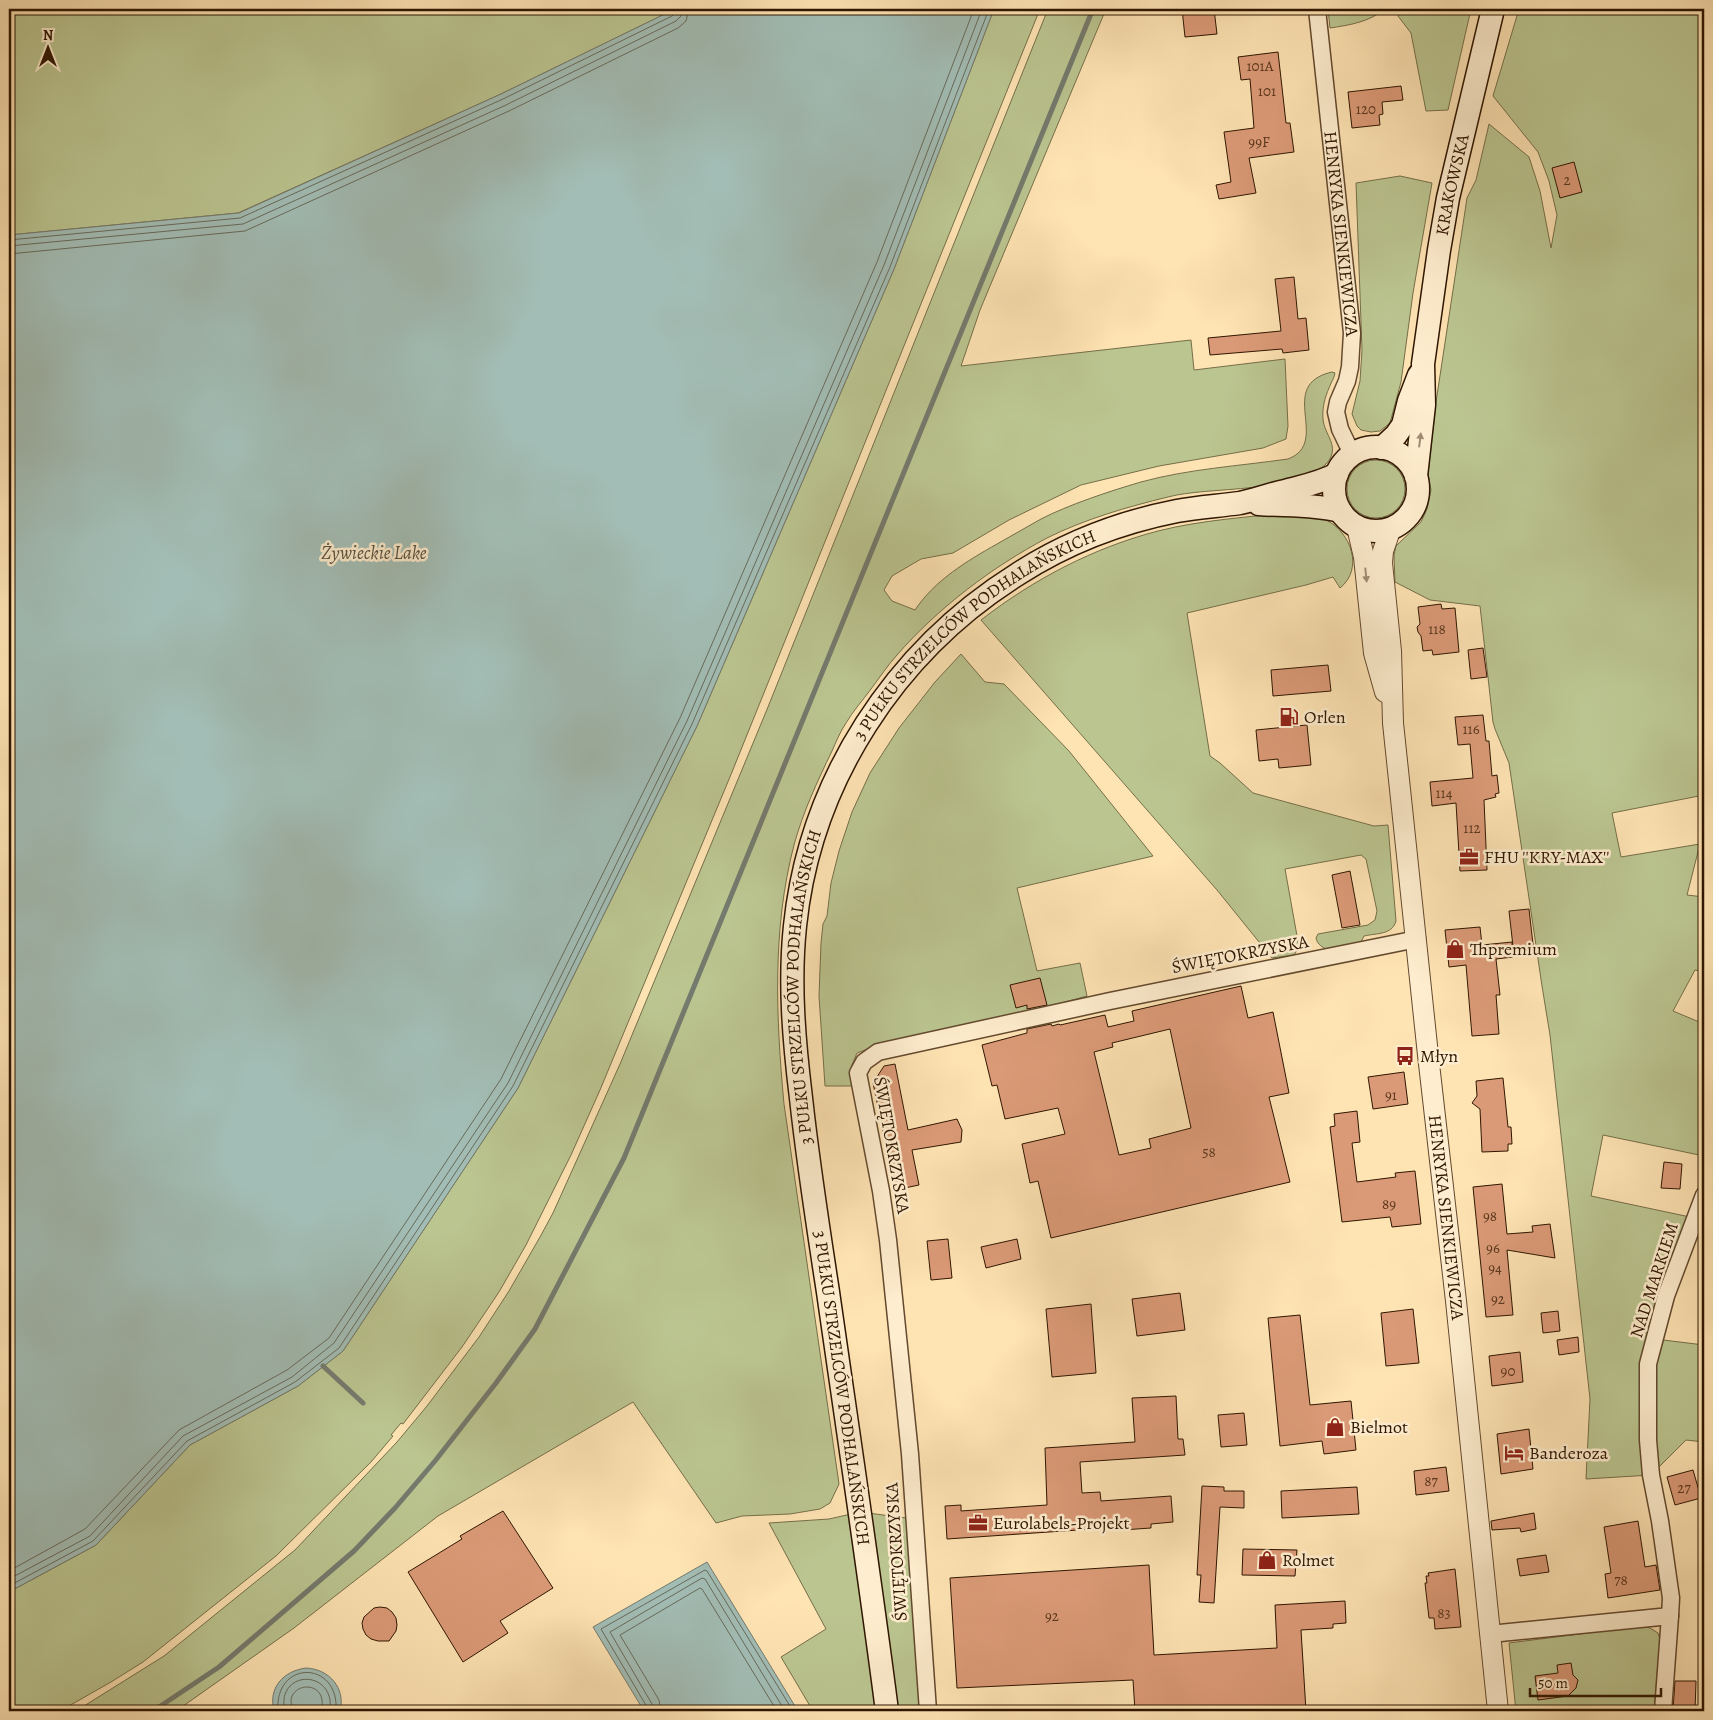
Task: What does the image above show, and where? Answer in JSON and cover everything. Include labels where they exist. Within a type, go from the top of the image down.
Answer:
[{"type":"main road","name":"KRAKOWSKA","points":[[1416,476],[1424,405],[1423,364],[1439,250],[1448,198],[1493,9]]},
{"type":"main road","name":"KRAKOWSKA","points":[[1382,448],[1396,435],[1403,425],[1409,401],[1423,364]]},
{"type":"main road","points":[[1369,448],[1382,448],[1390,449],[1408,462],[1416,476],[1418,490],[1415,504],[1408,516],[1398,525],[1370,531],[1358,527],[1347,520],[1340,511],[1334,492],[1337,474],[1343,463],[1352,454],[1369,448]]},
{"type":"main road","points":[[1243,502],[1315,484],[1337,474]]},
{"type":"main road","points":[[1243,502],[1313,506],[1340,511]]},
{"type":"main road","name":"3 PUŁKU STRZELCÓW PODHALAŃSKICH","points":[[887,1711],[806,1141],[796,1048],[793,982],[795,929],[802,883],[814,836],[823,809],[849,753],[882,700],[938,635],[995,588],[1072,544],[1125,524],[1179,511],[1243,502]]},
{"type":"street","name":"HENRYKA SIENKIEWICZA","points":[[1318,9],[1352,333],[1350,367],[1347,381],[1338,402],[1336,417],[1352,454]]},
{"type":"street","name":"HENRYKA SIENKIEWICZA","points":[[1358,527],[1364,557],[1374,652],[1393,723]]},
{"type":"street","name":"HENRYKA SIENKIEWICZA","points":[[1391,528],[1383,551],[1382,563],[1391,651],[1393,723],[1456,1301],[1498,1711]]},
{"type":"street","name":"ŚWIĘTOKRZYSKA","points":[[928,1711],[910,1454],[888,1240],[881,1191],[858,1073],[864,1062],[878,1052],[1110,1001],[1417,940]]},
{"type":"street","name":"NAD MARKIEM","points":[[1663,1711],[1671,1598],[1660,1521],[1651,1475],[1648,1440],[1648,1364],[1666,1296],[1704,1196]]},
{"type":"street","points":[[1490,1634],[1670,1616]]},
{"type":"green space","points":[[9,9],[675,9],[501,94],[238,213],[9,235]]},
{"type":"green space","points":[[994,9],[1040,9],[732,772],[600,1090],[571,1155],[526,1245],[499,1292],[462,1347],[403,1424],[401,1423],[391,1435],[393,1436],[371,1462],[276,1556],[143,1662],[111,1682],[60,1711],[9,1711],[9,1592],[96,1545],[190,1445],[298,1386],[343,1351],[518,1088],[697,726],[894,269]]},
{"type":"green space","points":[[1048,9],[1106,9],[980,310],[961,366],[1191,340],[1194,370],[1285,359],[1288,426],[1286,439],[1263,448],[1159,466],[1081,485],[1009,520],[953,553],[921,559],[892,576],[884,590],[892,601],[915,610],[932,589],[963,564],[1035,522],[1064,509],[1141,482],[1195,471],[1288,459],[1300,451],[1305,440],[1305,401],[1307,389],[1316,379],[1332,372],[1335,373],[1325,399],[1323,415],[1332,451],[1327,463],[1314,473],[1296,480],[1252,488],[1168,497],[1106,514],[1076,525],[1026,549],[986,575],[948,605],[913,638],[890,663],[855,710],[838,737],[811,797],[794,845],[782,909],[778,974],[779,1039],[784,1104],[839,1484],[830,1503],[820,1509],[790,1514],[742,1516],[716,1523],[633,1402],[438,1516],[294,1628],[176,1711],[76,1711],[164,1656],[295,1550],[397,1442],[427,1406],[479,1337],[509,1291],[540,1237],[553,1213],[620,1064],[768,707]]},
{"type":"green space","points":[[1328,9],[1385,9],[1366,20],[1330,28]]},
{"type":"green space","points":[[1402,9],[1471,9],[1448,110],[1426,111],[1411,33],[1398,16]]},
{"type":"green space","points":[[1519,9],[1704,9],[1704,795],[1612,813],[1621,857],[1700,844],[1687,895],[1704,897],[1704,972],[1695,970],[1673,1011],[1704,1024],[1704,1156],[1603,1135],[1591,1196],[1690,1217],[1704,1195],[1704,1234],[1691,1232],[1655,1339],[1704,1345],[1704,1442],[1686,1440],[1651,1475],[1586,1479],[1590,1399],[1550,1035],[1509,763],[1493,722],[1480,606],[1430,600],[1395,582],[1394,555],[1396,546],[1421,522],[1427,509],[1431,490],[1428,474],[1436,402],[1467,198],[1476,180],[1489,124],[1529,157],[1540,191],[1551,248],[1557,215],[1549,181],[1538,152],[1493,96]]},
{"type":"green space","points":[[1400,176],[1432,183],[1413,293],[1401,382],[1390,423],[1380,431],[1371,432],[1361,430],[1357,426],[1352,414],[1360,381],[1362,350],[1356,183]]},
{"type":"green space","points":[[1370,460],[1382,460],[1397,468],[1405,483],[1405,495],[1397,510],[1382,518],[1370,518],[1355,510],[1347,495],[1347,483],[1355,468]]},
{"type":"green space","points":[[1294,512],[1295,517],[1322,518],[1342,533],[1351,551],[1353,561],[1351,571],[1347,580],[1340,588],[1333,577],[1187,613],[1210,756],[1253,793],[1374,826],[1388,825],[1396,921],[1394,926],[1388,931],[1364,936],[1361,942],[1326,949],[1320,946],[1317,941],[1318,934],[1368,925],[1375,920],[1377,911],[1366,859],[1361,855],[1285,869],[1299,947],[1294,955],[1272,958],[1217,890],[981,620],[1043,578],[1110,546],[1158,531],[1191,524]]},
{"type":"green space","points":[[961,654],[985,682],[1004,684],[1069,751],[1153,856],[1017,888],[1037,971],[1080,963],[1087,996],[873,1047],[857,1053],[852,1065],[854,1086],[825,1086],[819,996],[821,943],[831,883],[839,851],[852,812],[870,773],[899,728],[935,682]]},
{"type":"green space","points":[[860,1512],[914,1519],[928,1711],[813,1711],[781,1657],[826,1629],[769,1523],[829,1519]]},
{"type":"green space","points":[[1642,1626],[1658,1633],[1660,1640],[1654,1711],[1516,1711],[1509,1643]]},
{"type":"water","name":"Żywieckie Lake","points":[[675,9],[994,9],[894,269],[697,726],[518,1088],[343,1351],[298,1386],[190,1445],[96,1545],[9,1592],[9,235],[239,213],[501,94]]},
{"type":"water","points":[[707,1562],[798,1711],[644,1711],[593,1627]]},
{"type":"water","points":[[306,1668],[322,1672],[334,1681],[340,1695],[340,1711],[274,1711],[273,1695],[279,1682],[290,1673]]},
{"type":"building","points":[[1182,9],[1214,9],[1217,34],[1185,37]]},
{"type":"building","points":[[1278,52],[1286,123],[1290,123],[1294,152],[1249,158],[1256,193],[1219,199],[1216,185],[1231,182],[1224,132],[1254,128],[1250,79],[1241,80],[1238,57]]},
{"type":"building","points":[[1401,86],[1403,100],[1382,102],[1383,114],[1379,115],[1380,125],[1352,128],[1348,92]]},
{"type":"building","points":[[1574,162],[1582,192],[1560,198],[1552,168]]},
{"type":"building","points":[[1294,277],[1298,319],[1306,318],[1309,350],[1283,353],[1282,349],[1210,355],[1208,338],[1281,331],[1275,279]]},
{"type":"building","points":[[1441,604],[1442,609],[1455,608],[1459,652],[1433,655],[1432,650],[1423,651],[1421,636],[1417,627],[1420,624],[1418,607]]},
{"type":"building","points":[[1483,648],[1487,677],[1471,679],[1468,650]]},
{"type":"building","points":[[1328,665],[1331,691],[1273,696],[1271,670]]},
{"type":"building","points":[[1483,715],[1486,741],[1489,741],[1492,776],[1497,775],[1499,793],[1495,794],[1496,797],[1484,800],[1487,870],[1460,871],[1456,803],[1432,806],[1430,782],[1473,778],[1470,744],[1458,745],[1455,717]]},
{"type":"building","points":[[1307,725],[1311,765],[1279,768],[1278,759],[1259,761],[1256,730]]},
{"type":"building","points":[[1350,871],[1360,925],[1342,928],[1332,875]]},
{"type":"building","points":[[1529,909],[1534,953],[1514,955],[1509,911]]},
{"type":"building","points":[[1480,927],[1482,945],[1512,942],[1513,957],[1496,959],[1500,995],[1496,995],[1499,1034],[1472,1036],[1466,965],[1449,967],[1445,930]]},
{"type":"building","points":[[1040,978],[1047,1005],[1027,1009],[1027,1005],[1016,1008],[1010,985]]},
{"type":"building","points":[[1241,986],[1248,1018],[1273,1012],[1289,1093],[1269,1097],[1290,1182],[1051,1238],[1038,1181],[1030,1183],[1022,1144],[1065,1134],[1058,1108],[1005,1119],[997,1085],[992,1086],[982,1045],[1027,1033],[1027,1029],[1051,1024],[1052,1026],[1060,1025],[1105,1015],[1108,1027],[1134,1021],[1132,1011]],"holes":[[[1170,1029],[1191,1128],[1149,1139],[1151,1148],[1119,1155],[1094,1052],[1113,1047],[1112,1043]]]},
{"type":"building","points":[[895,1064],[908,1130],[957,1119],[962,1130],[961,1142],[912,1150],[919,1185],[895,1190],[873,1083],[884,1066]]},
{"type":"building","points":[[1404,1072],[1408,1104],[1373,1109],[1368,1077]]},
{"type":"building","points":[[1503,1078],[1508,1127],[1511,1127],[1512,1144],[1508,1144],[1508,1151],[1482,1152],[1480,1109],[1472,1103],[1477,1096],[1476,1081]]},
{"type":"building","points":[[1357,1111],[1360,1142],[1352,1143],[1357,1182],[1396,1177],[1395,1173],[1415,1171],[1421,1224],[1392,1227],[1390,1217],[1342,1222],[1330,1127],[1335,1126],[1334,1114]]},
{"type":"building","points":[[1664,1162],[1682,1164],[1680,1189],[1661,1188]]},
{"type":"building","points":[[1502,1184],[1507,1234],[1533,1232],[1532,1226],[1550,1224],[1555,1258],[1507,1250],[1513,1315],[1486,1317],[1473,1187]]},
{"type":"building","points":[[948,1239],[952,1278],[931,1280],[927,1241]]},
{"type":"building","points":[[1017,1239],[1021,1259],[986,1268],[981,1247]]},
{"type":"building","points":[[1180,1293],[1185,1330],[1137,1336],[1132,1299]]},
{"type":"building","points":[[1091,1304],[1096,1373],[1052,1377],[1046,1309]]},
{"type":"building","points":[[1413,1309],[1419,1363],[1386,1366],[1381,1313]]},
{"type":"building","points":[[1558,1311],[1560,1331],[1543,1333],[1541,1313]]},
{"type":"building","points":[[1300,1315],[1310,1405],[1351,1401],[1356,1450],[1324,1454],[1322,1441],[1280,1446],[1268,1318]]},
{"type":"building","points":[[1578,1337],[1579,1352],[1559,1355],[1557,1340]]},
{"type":"building","points":[[1520,1352],[1523,1382],[1492,1386],[1489,1356]]},
{"type":"building","points":[[1176,1396],[1178,1439],[1183,1439],[1185,1455],[1080,1462],[1082,1493],[1100,1492],[1101,1501],[1171,1496],[1173,1522],[1151,1524],[1151,1528],[1122,1530],[1122,1527],[947,1539],[945,1506],[961,1505],[961,1511],[1047,1505],[1045,1448],[1135,1442],[1132,1398]]},
{"type":"building","points":[[1244,1413],[1247,1445],[1221,1447],[1218,1415]]},
{"type":"building","points":[[1529,1429],[1533,1469],[1501,1474],[1497,1434]]},
{"type":"building","points":[[1446,1467],[1449,1491],[1416,1495],[1414,1471]]},
{"type":"building","points":[[1693,1470],[1701,1498],[1675,1505],[1667,1477]]},
{"type":"building","points":[[1202,1486],[1224,1487],[1224,1491],[1244,1491],[1244,1508],[1220,1507],[1214,1603],[1199,1602],[1201,1575],[1197,1575]]},
{"type":"building","points":[[1357,1487],[1359,1514],[1282,1518],[1281,1491]]},
{"type":"building","points":[[503,1511],[553,1588],[500,1621],[508,1633],[463,1662],[408,1572],[462,1539],[460,1536]]},
{"type":"building","points":[[1534,1513],[1536,1529],[1521,1532],[1520,1528],[1492,1530],[1491,1521]]},
{"type":"building","points":[[1638,1521],[1645,1567],[1656,1565],[1660,1590],[1608,1598],[1605,1574],[1611,1573],[1604,1527]]},
{"type":"building","points":[[1243,1549],[1297,1550],[1295,1576],[1242,1575]]},
{"type":"building","points":[[1546,1555],[1549,1572],[1520,1576],[1517,1559]]},
{"type":"building","points":[[1149,1565],[1154,1655],[1277,1648],[1275,1605],[1345,1601],[1346,1623],[1333,1624],[1333,1628],[1301,1630],[1306,1711],[1135,1711],[1133,1680],[957,1688],[950,1578]]},
{"type":"building","points":[[1455,1569],[1461,1627],[1435,1629],[1434,1618],[1429,1618],[1426,1576],[1429,1576],[1428,1573]]},
{"type":"building","points":[[374,1608],[387,1608],[396,1618],[396,1631],[389,1641],[371,1639],[363,1629],[364,1617]]},
{"type":"building","points":[[1571,1663],[1573,1675],[1578,1680],[1576,1688],[1568,1696],[1538,1700],[1535,1676],[1558,1673],[1557,1665]]},
{"type":"building","points":[[1675,1681],[1696,1681],[1695,1711],[1673,1710]]},
{"type":"waterway","points":[[153,1711],[219,1667],[354,1551],[395,1508],[435,1461],[496,1383],[535,1329],[624,1158],[1093,9]]},
{"type":"waterway","points":[[323,1366],[363,1403]]},
{"type":"place","name":"Orlen","points":[[1289,717]]},
{"type":"place","name":"FHU ''KRY-MAX''","points":[[1469,857]]},
{"type":"place","name":"Thpremium","points":[[1455,949]]},
{"type":"place","name":"Młyn","points":[[1405,1056]]},
{"type":"place","name":"Bielmot","points":[[1335,1427]]},
{"type":"place","name":"Banderoza","points":[[1514,1453]]},
{"type":"place","name":"Eurolabels-Projekt","points":[[978,1523]]},
{"type":"place","name":"Rolmet","points":[[1267,1560]]}]
